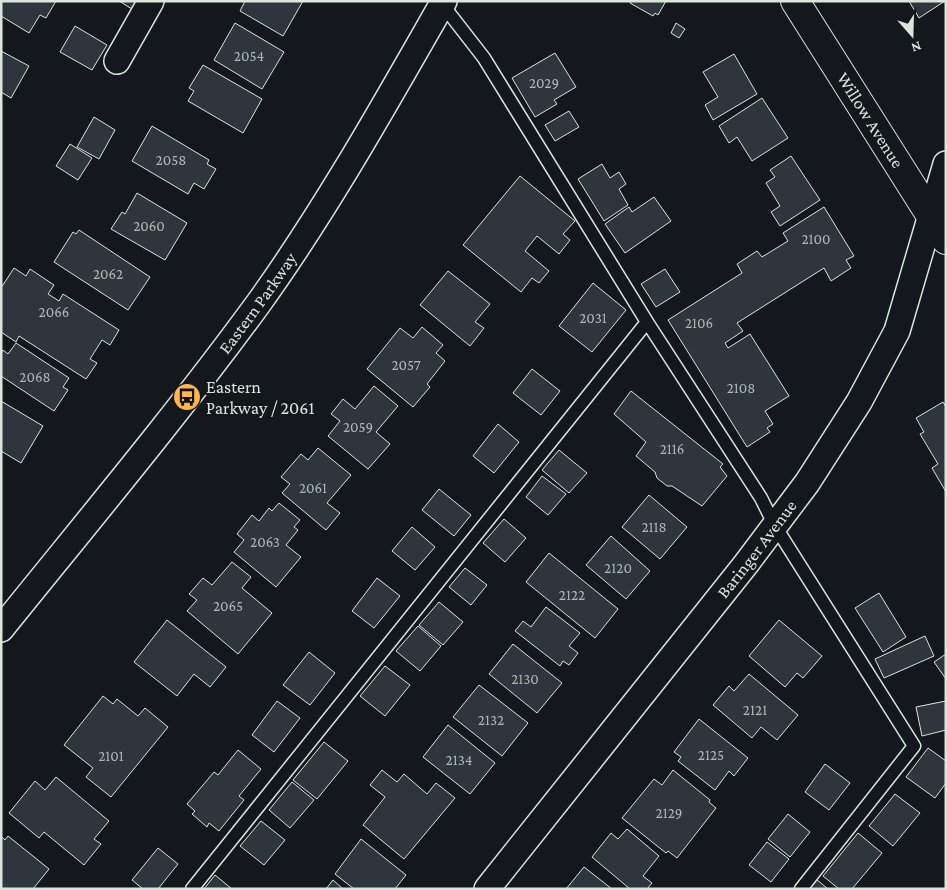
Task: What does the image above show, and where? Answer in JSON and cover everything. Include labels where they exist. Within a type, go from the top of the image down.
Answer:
[{"type":"main road","name":"Willow Avenue","points":[[796,1],[946,240]]},
{"type":"street","points":[[117,61],[151,1]]},
{"type":"street","name":"Eastern Parkway","points":[[1,629],[187,398],[258,303],[345,174],[443,3]]},
{"type":"street","name":"Baringer Avenue","points":[[487,889],[746,564],[807,483],[859,402],[897,331],[946,164]]},
{"type":"lane","points":[[443,3],[484,58],[647,322],[761,498],[774,526],[914,746],[800,889]]},
{"type":"lane","points":[[192,889],[647,322]]},
{"type":"building","points":[[1,1],[56,1],[46,18],[40,15],[29,33],[1,16]]},
{"type":"building","points":[[119,1],[137,1],[132,9]]},
{"type":"building","points":[[245,1],[303,1],[283,36],[240,11]]},
{"type":"building","points":[[631,1],[666,1],[658,15],[655,13],[653,16],[630,3]]},
{"type":"building","points":[[909,1],[945,1],[919,18]]},
{"type":"building","points":[[235,23],[284,52],[262,89],[214,60]]},
{"type":"building","points":[[676,23],[685,29],[679,38],[671,33]]},
{"type":"building","points":[[75,26],[107,45],[92,70],[60,52]]},
{"type":"building","points":[[1,51],[29,66],[11,98],[1,92]]},
{"type":"building","points":[[555,53],[576,87],[554,100],[557,104],[535,117],[512,78]]},
{"type":"building","points":[[734,54],[757,94],[713,120],[705,105],[718,97],[703,72]]},
{"type":"building","points":[[203,65],[262,99],[243,133],[188,101],[194,91],[189,88]]},
{"type":"building","points":[[762,98],[788,138],[752,161],[737,137],[729,143],[719,126]]},
{"type":"building","points":[[569,111],[579,127],[555,141],[545,125]]},
{"type":"building","points":[[94,117],[115,130],[99,159],[77,147]]},
{"type":"building","points":[[152,126],[209,160],[207,164],[216,169],[204,189],[194,183],[188,194],[132,161]]},
{"type":"building","points":[[70,144],[92,158],[78,180],[56,166]]},
{"type":"building","points":[[791,156],[820,200],[780,226],[771,212],[780,206],[766,183],[775,177],[770,170]]},
{"type":"building","points":[[602,164],[610,178],[619,172],[626,184],[619,189],[628,205],[604,221],[578,179]]},
{"type":"building","points":[[520,176],[575,221],[563,234],[570,240],[559,254],[537,236],[525,251],[549,271],[539,283],[532,278],[521,292],[463,245]]},
{"type":"building","points":[[137,193],[187,223],[165,260],[111,229],[122,212],[125,214]]},
{"type":"building","points":[[654,197],[671,221],[625,253],[605,224],[629,207],[632,212]]},
{"type":"building","points":[[824,207],[854,256],[846,260],[851,268],[831,281],[824,268],[737,323],[743,331],[725,343],[728,348],[750,334],[789,396],[765,411],[773,424],[767,428],[770,432],[747,447],[668,320],[742,273],[737,264],[757,251],[762,257],[788,241],[783,233]]},
{"type":"building","points":[[79,230],[150,277],[128,310],[54,262],[73,232],[76,234]]},
{"type":"building","points":[[14,268],[26,276],[30,269],[54,285],[48,294],[59,301],[63,294],[119,330],[110,345],[102,340],[90,359],[97,363],[86,379],[19,336],[16,342],[1,332],[1,288]]},
{"type":"building","points":[[665,269],[680,292],[656,307],[641,284]]},
{"type":"building","points":[[448,271],[490,304],[475,322],[484,328],[470,346],[420,305]]},
{"type":"building","points":[[593,283],[626,310],[592,352],[559,326]]},
{"type":"building","points":[[422,327],[443,345],[436,353],[445,361],[427,384],[430,387],[413,407],[367,369],[400,328],[413,338]]},
{"type":"building","points":[[16,343],[69,378],[63,387],[68,390],[54,411],[1,376],[1,354],[3,350],[8,354]]},
{"type":"building","points":[[532,369],[560,391],[541,415],[513,393]]},
{"type":"building","points":[[374,386],[398,406],[376,432],[390,444],[368,469],[328,436],[340,421],[331,414],[343,399],[355,409]]},
{"type":"building","points":[[631,391],[723,464],[720,467],[727,476],[702,506],[672,486],[667,486],[657,478],[655,472],[636,456],[646,442],[614,414]]},
{"type":"building","points":[[1,401],[43,426],[21,463],[1,451]]},
{"type":"building","points":[[943,402],[946,407],[946,492],[932,468],[938,464],[920,434],[924,432],[916,418]]},
{"type":"building","points":[[498,424],[519,442],[494,473],[473,456]]},
{"type":"building","points":[[318,448],[351,475],[327,503],[340,513],[326,530],[282,493],[290,484],[281,477],[301,454],[308,460]]},
{"type":"building","points":[[559,450],[587,473],[569,493],[542,470]]},
{"type":"building","points":[[542,476],[566,494],[548,515],[526,497]]},
{"type":"building","points":[[439,489],[471,515],[454,536],[422,510]]},
{"type":"building","points":[[649,495],[687,527],[660,559],[622,527]]},
{"type":"building","points":[[279,503],[300,520],[294,527],[298,530],[286,545],[301,557],[276,587],[234,552],[244,540],[237,534],[252,515],[259,521],[269,508],[272,511]]},
{"type":"building","points":[[504,519],[526,538],[505,562],[483,543]]},
{"type":"building","points":[[412,527],[435,547],[415,570],[392,551]]},
{"type":"building","points":[[611,536],[650,571],[626,599],[586,565]]},
{"type":"building","points":[[549,553],[618,609],[595,638],[526,582]]},
{"type":"building","points":[[232,562],[251,577],[242,588],[272,613],[238,654],[187,611],[197,600],[189,594],[203,578],[212,585]]},
{"type":"building","points":[[465,568],[487,585],[471,605],[449,587]]},
{"type":"building","points":[[377,578],[400,596],[374,628],[352,611]]},
{"type":"building","points":[[879,593],[906,637],[883,652],[855,608]]},
{"type":"building","points":[[439,602],[463,622],[443,645],[419,625]]},
{"type":"building","points":[[546,607],[580,633],[569,646],[578,653],[569,665],[563,661],[560,666],[515,631],[523,621],[531,627]]},
{"type":"building","points":[[167,620],[226,667],[210,687],[194,674],[177,696],[134,662]]},
{"type":"building","points":[[779,620],[822,656],[803,678],[797,673],[785,687],[749,656]]},
{"type":"building","points":[[418,626],[441,646],[420,671],[396,651]]},
{"type":"building","points":[[925,636],[934,656],[884,678],[875,659]]},
{"type":"building","points":[[513,644],[562,683],[537,713],[489,674]]},
{"type":"building","points":[[309,652],[335,673],[310,705],[283,685]]},
{"type":"building","points":[[946,654],[946,679],[934,662]]},
{"type":"building","points":[[385,666],[410,685],[385,716],[360,696]]},
{"type":"building","points":[[749,674],[798,715],[777,740],[761,727],[752,738],[713,705],[729,686],[734,691]]},
{"type":"building","points":[[479,685],[528,723],[502,756],[453,717]]},
{"type":"building","points":[[103,696],[113,704],[117,699],[138,716],[145,708],[168,727],[111,797],[86,777],[93,768],[64,745]]},
{"type":"building","points":[[277,701],[300,718],[274,752],[252,735]]},
{"type":"building","points":[[946,701],[946,730],[922,736],[916,707]]},
{"type":"building","points":[[699,719],[748,758],[734,776],[729,771],[715,790],[678,761],[681,757],[674,752]]},
{"type":"building","points":[[448,725],[495,763],[470,794],[423,757]]},
{"type":"building","points":[[324,742],[348,761],[317,799],[293,780]]},
{"type":"building","points":[[928,748],[946,761],[946,783],[935,798],[906,777]]},
{"type":"building","points":[[238,750],[261,769],[239,796],[244,800],[219,831],[209,823],[207,827],[192,814],[195,811],[187,804],[214,772],[218,775]]},
{"type":"building","points":[[825,764],[850,783],[829,810],[805,792]]},
{"type":"building","points":[[382,770],[397,782],[404,774],[427,794],[436,783],[455,798],[404,859],[363,825],[385,797],[370,785]]},
{"type":"building","points":[[673,770],[710,800],[709,802],[716,808],[677,858],[668,851],[666,853],[622,818],[654,779],[662,785]]},
{"type":"building","points":[[56,777],[109,821],[94,839],[101,844],[84,865],[44,832],[39,838],[9,813],[35,781],[45,790]]},
{"type":"building","points":[[292,782],[314,800],[290,828],[269,810]]},
{"type":"building","points":[[895,794],[920,813],[893,846],[869,826]]},
{"type":"building","points":[[788,814],[810,832],[790,857],[768,839]]},
{"type":"building","points":[[261,821],[285,840],[264,865],[240,846]]},
{"type":"building","points":[[627,829],[659,856],[643,876],[652,883],[647,889],[630,889],[592,857],[611,833],[618,839]]},
{"type":"building","points":[[858,833],[882,853],[852,889],[839,889],[823,876]]},
{"type":"building","points":[[1,836],[5,840],[8,836],[49,869],[33,889],[1,889]]},
{"type":"building","points":[[361,839],[406,875],[395,889],[354,889],[335,874]]},
{"type":"building","points":[[767,842],[789,859],[771,882],[749,865]]},
{"type":"building","points":[[158,848],[178,864],[158,889],[143,889],[132,880]]},
{"type":"building","points":[[584,867],[612,889],[566,889]]},
{"type":"building","points":[[215,875],[232,889],[204,889]]},
{"type":"building","points":[[816,879],[828,889],[808,889]]},
{"type":"building","points":[[333,880],[343,889],[326,889]]},
{"type":"place","name":"Eastern Parkway / 2061","points":[[187,397]]}]
